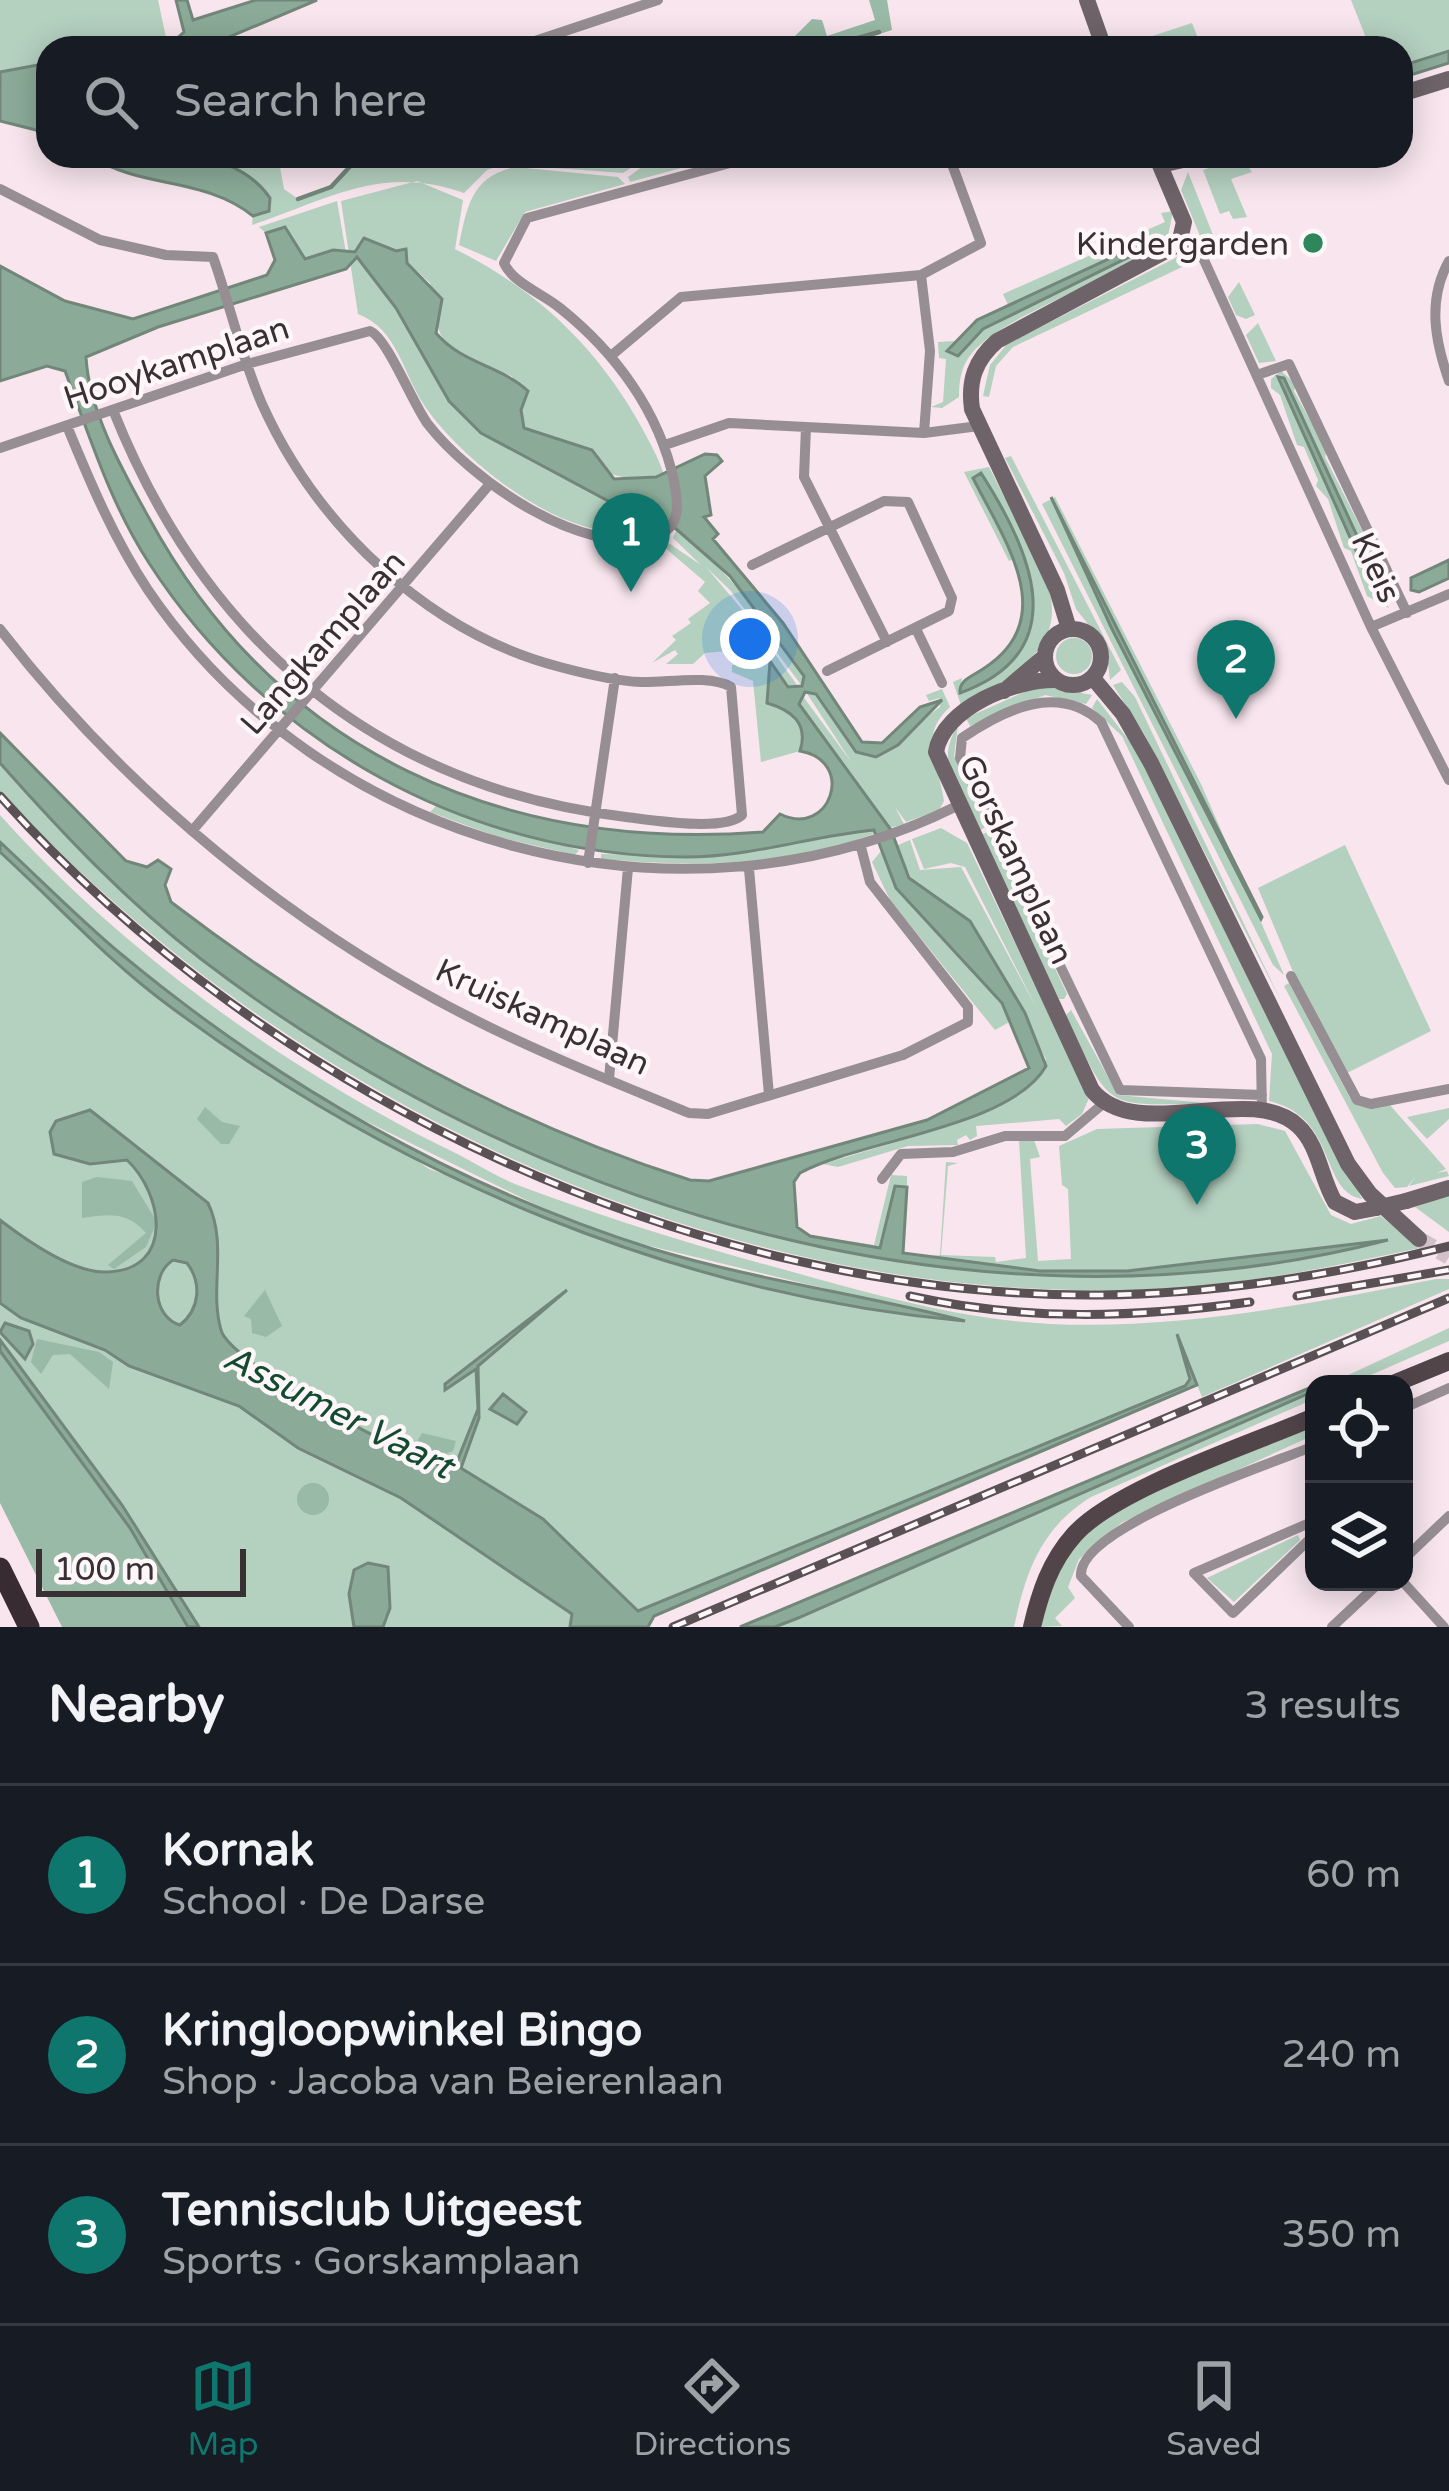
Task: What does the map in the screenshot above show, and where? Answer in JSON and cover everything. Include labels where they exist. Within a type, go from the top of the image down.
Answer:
[{"type":"highway","points":[[0,1568],[29,1627]]},
{"type":"main road","points":[[1087,0],[1100,36]]},
{"type":"main road","points":[[1413,90],[1449,79]]},
{"type":"main road","points":[[1070,629],[1057,590],[979,426],[970,402],[971,380],[989,348],[1168,254],[1182,238],[1180,210],[1162,168]]},
{"type":"main road","points":[[1070,629],[1086,632],[1100,648],[1093,678],[1077,686],[1056,680],[1044,656],[1050,640],[1070,629]]},
{"type":"main road","name":"Gorskamplaan","points":[[1044,656],[1003,692],[958,715],[940,734],[937,759],[1092,1090],[1104,1103]]},
{"type":"main road","points":[[1093,678],[1134,732],[1365,1173],[1423,1236]]},
{"type":"main road","name":"Gorskamplaan","points":[[1003,692],[1056,680]]},
{"type":"main road","points":[[1104,1103],[1130,1112],[1262,1103],[1306,1135],[1335,1202],[1355,1212],[1449,1188]]},
{"type":"main road","points":[[1413,1375],[1449,1360]]},
{"type":"main road","points":[[1032,1627],[1049,1571],[1085,1525],[1122,1502],[1305,1421]]},
{"type":"street","points":[[550,36],[658,0]]},
{"type":"street","points":[[489,485],[592,532],[636,538],[666,530],[679,505],[665,445],[612,355],[563,310],[508,273],[504,263],[527,218],[712,168]]},
{"type":"street","points":[[612,355],[681,297],[921,275],[981,243],[954,168]]},
{"type":"street","points":[[0,189],[100,240],[166,255],[213,257],[247,364],[287,454],[309,488],[403,589],[459,625],[532,659],[615,678],[731,687],[743,806],[735,821],[595,820],[441,770],[355,723],[252,637],[203,579],[151,498],[108,412]]},
{"type":"street","name":"Kleis","points":[[1182,238],[1204,260],[1371,626],[1449,780]]},
{"type":"street","points":[[1449,261],[1434,307],[1437,346],[1449,381]]},
{"type":"street","points":[[921,275],[930,351],[924,433]]},
{"type":"street","name":"Hooykamplaan","points":[[0,448],[247,364],[370,331],[382,340],[400,382],[428,423],[489,485]]},
{"type":"street","name":"Kleis","points":[[1257,374],[1289,364],[1407,614]]},
{"type":"street","points":[[72,424],[147,589],[214,670],[330,766],[438,822],[550,858],[589,858],[628,868],[749,868],[867,846],[957,806]]},
{"type":"street","points":[[665,445],[729,424],[924,433],[979,426]]},
{"type":"street","points":[[806,427],[804,476],[887,642]]},
{"type":"street","name":"Langkamplaan","points":[[192,830],[315,694],[489,485]]},
{"type":"street","points":[[752,565],[884,501],[908,502],[952,598],[949,611],[827,671]]},
{"type":"street","points":[[1371,626],[1449,594]]},
{"type":"street","name":"Kruiskamplaan","points":[[0,629],[101,745],[192,830],[308,918],[422,991],[609,1079],[699,1115],[903,1055],[968,1022],[968,1007],[870,882],[867,846]]},
{"type":"street","points":[[916,629],[941,683]]},
{"type":"street","points":[[589,858],[615,678]]},
{"type":"street","name":"Gorskamplaan","points":[[1057,700],[1086,709],[1101,722],[1261,1059],[1262,1103],[1125,1093],[1076,1001],[958,753],[962,738],[1017,709],[1057,700]]},
{"type":"street","points":[[609,1079],[628,868]]},
{"type":"street","points":[[749,868],[770,1095]]},
{"type":"street","points":[[1291,976],[1357,1100],[1371,1104],[1449,1089]]},
{"type":"street","name":"Gorskamplaan","points":[[1055,1012],[1076,1001]]},
{"type":"street","points":[[882,1179],[901,1154],[953,1152],[1005,1136],[1064,1136],[1104,1103]]},
{"type":"street","points":[[1413,1404],[1449,1388]]},
{"type":"street","points":[[1129,1627],[1081,1576],[1087,1556],[1133,1521],[1305,1450]]},
{"type":"street","points":[[1413,1550],[1449,1516]]},
{"type":"street","points":[[1305,1525],[1194,1573],[1233,1613],[1305,1544]]},
{"type":"street","points":[[1332,1627],[1370,1591]]},
{"type":"street","points":[[1411,1591],[1444,1627]]},
{"type":"shaded area","points":[[0,0],[158,0],[166,36],[36,36],[36,65],[0,72]]},
{"type":"shaded area","points":[[176,0],[187,0],[193,20],[256,0],[317,0],[232,36],[180,36],[184,32]]},
{"type":"shaded area","points":[[869,0],[887,0],[892,30],[873,36],[827,36],[875,20]]},
{"type":"shaded area","points":[[1351,0],[1449,0],[1449,51],[1413,62],[1413,36],[1365,36]]},
{"type":"shaded area","points":[[812,19],[822,20],[827,36],[795,36]]},
{"type":"shaded area","points":[[1192,23],[1197,36],[1152,36]]},
{"type":"shaded area","points":[[1449,51],[1449,63],[1413,74],[1413,62]]},
{"type":"shaded area","points":[[36,65],[36,130],[0,121],[0,72]]},
{"type":"shaded area","points":[[115,168],[234,168],[270,198],[269,211],[253,216],[215,195]]},
{"type":"shaded area","points":[[192,168],[280,168],[284,189],[298,199],[331,187],[349,168],[492,168],[464,193],[407,182],[381,184],[356,188],[252,225],[253,216],[268,211],[265,197]]},
{"type":"shaded area","points":[[525,168],[618,177],[625,184],[525,212],[496,261],[459,245],[474,195],[501,171]]},
{"type":"shaded area","points":[[556,168],[631,168],[623,173]]},
{"type":"shaded area","points":[[640,168],[681,168],[630,182],[628,177]]},
{"type":"shaded area","points":[[1249,168],[1252,172],[1231,179],[1247,217],[1233,219],[1229,211],[1220,214],[1203,170]]},
{"type":"shaded area","points":[[1188,172],[1217,245],[1208,255],[1181,190]]},
{"type":"shaded area","points":[[417,181],[463,200],[455,249],[544,307],[592,355],[632,411],[666,482],[668,503],[661,522],[632,531],[599,530],[565,519],[531,502],[469,456],[426,408],[391,341],[358,314],[341,201]],"holes":[[[374,241],[396,252],[430,283],[437,324],[449,348],[512,376],[525,430],[607,473],[641,478],[660,475],[659,514],[614,504],[481,433],[366,261]]]},
{"type":"shaded area","points":[[337,201],[346,253],[305,259],[285,227],[266,233],[259,227]]},
{"type":"shaded area","points":[[1173,211],[1167,241],[987,339],[965,363],[959,397],[942,408],[931,407],[943,402],[946,359],[939,358],[938,342],[955,341],[947,351],[958,356],[983,329],[1135,251],[1008,305],[1003,294],[1165,222],[1161,213]]},
{"type":"shaded area","points":[[285,227],[305,259],[333,250],[355,252],[364,238],[396,251],[406,249],[407,263],[442,299],[436,333],[457,351],[528,391],[521,410],[524,428],[592,450],[614,479],[656,477],[705,454],[717,455],[722,461],[705,476],[711,515],[704,517],[718,534],[713,539],[783,623],[862,742],[882,743],[920,707],[942,700],[898,745],[876,757],[856,752],[816,694],[805,692],[799,704],[891,830],[909,878],[970,921],[1025,1013],[1046,1066],[1028,1087],[1001,1104],[800,1173],[794,1182],[797,1227],[810,1236],[880,1248],[895,1186],[907,1187],[903,1253],[1040,1271],[1127,1271],[1388,1240],[1233,1269],[1077,1276],[920,1264],[764,1234],[613,1187],[467,1124],[329,1048],[201,959],[147,914],[0,763],[0,733],[126,861],[147,867],[158,860],[171,869],[165,885],[171,902],[292,988],[484,1098],[690,1180],[709,1181],[927,1120],[1029,1068],[1002,1003],[896,888],[874,830],[734,854],[686,857],[605,852],[527,836],[452,811],[380,778],[313,735],[252,685],[197,628],[149,563],[123,517],[65,371],[47,366],[0,381],[0,266],[65,301],[133,319],[267,275],[275,260],[266,233]],"holes":[[[357,257],[396,308],[449,401],[481,433],[614,504],[659,514],[730,576],[804,676],[802,686],[788,687],[770,661],[767,703],[796,719],[802,733],[800,751],[818,758],[828,769],[832,782],[823,808],[798,819],[780,814],[763,832],[667,834],[575,824],[488,803],[407,771],[331,726],[262,669],[201,600],[118,461],[93,399],[86,357],[158,327],[346,269]]]},
{"type":"shaded area","points":[[1130,249],[1133,255],[983,329],[958,356],[947,351],[977,320]]},
{"type":"shaded area","points":[[1181,255],[1197,260],[1013,347],[996,366],[989,397],[983,396],[990,365],[1007,344]]},
{"type":"shaded area","points":[[1239,282],[1255,315],[1246,319],[1236,315],[1228,297]]},
{"type":"shaded area","points":[[1258,323],[1276,361],[1259,363],[1246,335]]},
{"type":"shaded area","points":[[1281,371],[1296,384],[1294,391],[1396,598],[1390,590],[1383,594],[1389,608],[1367,596],[1328,499],[1316,486],[1318,480],[1304,447],[1297,445],[1280,395],[1271,388],[1271,379]]},
{"type":"shaded area","points":[[1278,377],[1284,378],[1383,592],[1376,595]]},
{"type":"shaded area","points":[[1011,456],[1121,670],[1110,680],[1106,647],[1076,609],[1064,573],[1005,458]]},
{"type":"shaded area","points":[[989,467],[1044,573],[1052,602],[1049,628],[1035,653],[1007,679],[961,705],[953,682],[962,678],[960,693],[966,692],[1000,668],[1021,643],[1031,618],[1032,592],[1014,536],[982,474],[973,478],[1014,559],[1009,561],[964,472]]},
{"type":"shaded area","points":[[981,473],[1027,565],[1033,596],[1031,625],[1020,652],[997,675],[960,693],[964,682],[1007,649],[1019,627],[1023,603],[1011,552],[973,478]]},
{"type":"shaded area","points":[[1051,497],[1262,917],[1261,919],[1112,629]]},
{"type":"shaded area","points":[[1055,497],[1201,784],[1284,975],[1273,965],[1042,504]]},
{"type":"shaded area","points":[[677,529],[761,617],[804,676],[802,686],[730,590],[706,567],[745,613],[749,626],[728,651],[705,653],[693,664],[666,664],[678,654],[675,650],[652,663],[676,640],[672,636],[691,623],[688,619],[710,603],[698,591],[705,582],[663,546],[652,553],[664,540],[701,565],[673,538]]},
{"type":"shaded area","points":[[1449,560],[1449,578],[1419,592],[1411,590],[1411,578]]},
{"type":"shaded area","points":[[755,626],[799,688],[788,687],[770,662],[767,703],[791,711],[802,728],[800,751],[761,762],[753,681],[732,672],[732,665],[743,663],[744,655],[733,650]]},
{"type":"shaded area","points":[[1074,638],[1086,644],[1092,656],[1086,668],[1074,674],[1062,668],[1056,656],[1062,644]]},
{"type":"shaded area","points":[[1122,682],[1135,697],[1281,1001],[1144,734],[1113,685]]},
{"type":"shaded area","points":[[1040,685],[1092,695],[1086,704],[1045,695],[970,726],[966,718]]},
{"type":"shaded area","points":[[942,689],[950,707],[932,740],[944,801],[939,810],[906,822],[895,807],[904,824],[889,828],[799,705],[802,695],[852,763],[806,692],[816,694],[856,752],[870,754],[892,748],[940,707],[940,698],[929,701],[926,695]]},
{"type":"shaded area","points":[[1097,699],[1142,757],[1362,1199],[1339,1183],[1307,1122],[1291,1109],[1269,1101],[1272,1054],[1122,736],[1092,708]]},
{"type":"shaded area","points":[[958,725],[954,756],[987,826],[979,831],[949,765],[951,739]]},
{"type":"shaded area","points":[[0,763],[147,914],[201,959],[328,1048],[466,1125],[612,1187],[764,1234],[920,1264],[1077,1276],[1234,1269],[1388,1240],[1127,1271],[1040,1271],[930,1256],[940,1255],[946,1162],[958,1163],[948,1166],[941,1255],[995,1257],[996,1262],[1026,1258],[1019,1140],[1034,1140],[1040,1157],[1030,1159],[1038,1261],[1071,1259],[1068,1189],[1062,1185],[1059,1146],[1097,1129],[1258,1124],[1285,1131],[1331,1215],[1351,1224],[1381,1216],[1420,1248],[1278,1276],[1171,1288],[973,1284],[814,1259],[660,1217],[510,1158],[368,1085],[234,998],[111,900],[0,791]]},
{"type":"shaded area","points":[[436,806],[579,850],[575,855],[498,837],[430,812]]},
{"type":"shaded area","points":[[0,815],[47,865],[150,958],[321,1079],[502,1178],[620,1221],[884,1297],[982,1317],[1050,1324],[1195,1319],[1449,1279],[1449,1289],[1202,1397],[1177,1335],[1190,1379],[1185,1386],[607,1627],[73,1627],[0,1474]],"holes":[[[45,885],[120,954],[234,1040],[129,973]],[[341,1109],[553,1213],[429,1169]],[[605,1235],[896,1306],[800,1293]]]},
{"type":"shaded area","points":[[941,828],[967,843],[1089,1098],[1082,1114],[1066,1126],[1059,1119],[976,1126],[977,1136],[970,1140],[966,1135],[957,1140],[958,1145],[908,1146],[838,1167],[823,1164],[956,1124],[1034,1084],[1046,1059],[970,921],[912,880],[896,846],[910,840],[920,870],[961,867],[1037,1009],[965,867],[951,863],[924,869],[912,839]]},
{"type":"shaded area","points":[[872,829],[876,833],[810,853],[741,862],[601,859],[601,854],[727,856]]},
{"type":"shaded area","points":[[990,831],[1067,994],[1064,999],[1059,999],[980,835]]},
{"type":"shaded area","points":[[0,842],[105,941],[181,1001],[307,1088],[441,1163],[581,1224],[653,1249],[965,1321],[858,1307],[752,1285],[647,1255],[545,1218],[446,1174],[349,1123],[168,1005],[103,951],[0,852]]},
{"type":"shaded area","points":[[1345,845],[1431,1031],[1347,1073],[1294,974],[1258,888]]},
{"type":"shaded area","points":[[882,850],[897,888],[1002,1003],[1011,1021],[995,1030],[890,900],[872,862]]},
{"type":"shaded area","points":[[1289,983],[1350,1098],[1357,1104],[1389,1104],[1446,1169],[1437,1173],[1447,1171],[1449,1176],[1409,1186],[1416,1176],[1407,1187],[1395,1188],[1284,986]]},
{"type":"shaded area","points":[[1071,1010],[1118,1095],[1216,1104],[1133,1103],[1117,1098],[1094,1072],[1066,1015]]},
{"type":"shaded area","points":[[205,1107],[222,1122],[240,1126],[229,1144],[221,1144],[197,1119]]},
{"type":"shaded area","points":[[1449,1108],[1449,1119],[1427,1139],[1407,1117]]},
{"type":"shaded area","points":[[90,1110],[208,1203],[217,1235],[218,1314],[221,1330],[232,1346],[289,1388],[366,1432],[434,1463],[454,1469],[478,1409],[476,1369],[445,1390],[445,1384],[567,1290],[478,1366],[479,1418],[461,1468],[543,1519],[638,1611],[1185,1386],[1190,1379],[1177,1334],[1197,1385],[654,1616],[648,1627],[570,1627],[572,1614],[401,1498],[298,1448],[239,1406],[129,1366],[105,1350],[21,1318],[0,1303],[0,1220],[51,1254],[95,1271],[130,1268],[153,1244],[154,1210],[139,1174],[127,1160],[90,1164],[54,1154],[50,1132],[56,1121]],"holes":[[[173,1260],[187,1263],[197,1296],[180,1325],[164,1314],[158,1285]]]},
{"type":"shaded area","points":[[891,1175],[907,1176],[907,1187],[895,1186],[880,1249],[848,1241],[874,1245]]},
{"type":"shaded area","points":[[97,1177],[132,1181],[157,1222],[146,1247],[114,1269],[108,1265],[146,1233],[117,1216],[82,1218],[82,1182]]},
{"type":"shaded area","points":[[1449,1195],[1449,1232],[1415,1207]]},
{"type":"shaded area","points":[[265,1290],[282,1326],[266,1337],[252,1333],[251,1319],[244,1316]]},
{"type":"shaded area","points":[[5,1323],[29,1331],[33,1344],[25,1359],[0,1332]]},
{"type":"shaded area","points":[[1449,1328],[1449,1341],[1371,1375],[1348,1375]]},
{"type":"shaded area","points":[[37,1339],[99,1352],[113,1362],[109,1389],[70,1354],[53,1355],[41,1374],[31,1362]]},
{"type":"shaded area","points":[[0,1340],[122,1505],[199,1627],[188,1627],[130,1528],[0,1351]]},
{"type":"shaded area","points":[[0,1351],[131,1528],[188,1627],[62,1627],[0,1503]]},
{"type":"shaded area","points":[[1305,1390],[1305,1395],[798,1618],[775,1627],[740,1627]]},
{"type":"shaded area","points":[[503,1394],[526,1412],[517,1424],[490,1409]]},
{"type":"shaded area","points":[[1305,1395],[1305,1403],[1091,1497],[1074,1509],[1038,1553],[1014,1627],[775,1627]]},
{"type":"shaded area","points":[[1305,1430],[1305,1439],[1121,1523],[1079,1559],[1068,1587],[1075,1598],[1055,1618],[1062,1626],[1040,1627],[1053,1582],[1066,1557],[1086,1536],[1180,1480]]},
{"type":"shaded area","points":[[422,1433],[456,1441],[453,1451],[433,1459],[412,1450]]},
{"type":"shaded area","points":[[313,1483],[325,1487],[329,1499],[325,1511],[313,1515],[301,1511],[297,1499],[301,1487]]},
{"type":"shaded area","points":[[1298,1535],[1300,1540],[1234,1602],[1207,1578]]},
{"type":"shaded area","points":[[368,1563],[388,1567],[390,1608],[383,1627],[354,1627],[349,1594],[354,1570]]},
{"type":"waterway","points":[[865,36],[879,32]]},
{"type":"waterway","points":[[298,199],[331,187],[349,168]]},
{"type":"tunnel","points":[[1419,1239],[1449,1257]]},
{"type":"railway","points":[[0,796],[108,904],[228,1001],[359,1087],[499,1159],[645,1218],[795,1260],[947,1287],[1100,1295],[1276,1281],[1449,1246]]},
{"type":"railway","points":[[1297,1296],[1449,1270]]},
{"type":"railway","points":[[910,1296],[995,1310],[1079,1314],[1250,1302]]},
{"type":"railway","points":[[673,1627],[1449,1298]]},
{"type":"place","name":"Kindergarden","points":[[1313,243]]},
{"type":"place","name":"Kornak","points":[[631,592]]},
{"type":"place","name":"Kringloopwinkel Bingo","points":[[1236,719]]},
{"type":"place","name":"Tennisclub Uitgeest","points":[[1197,1205]]},
{"type":"water label","name":"Assumer Vaart","points":[[339,1411]]}]
